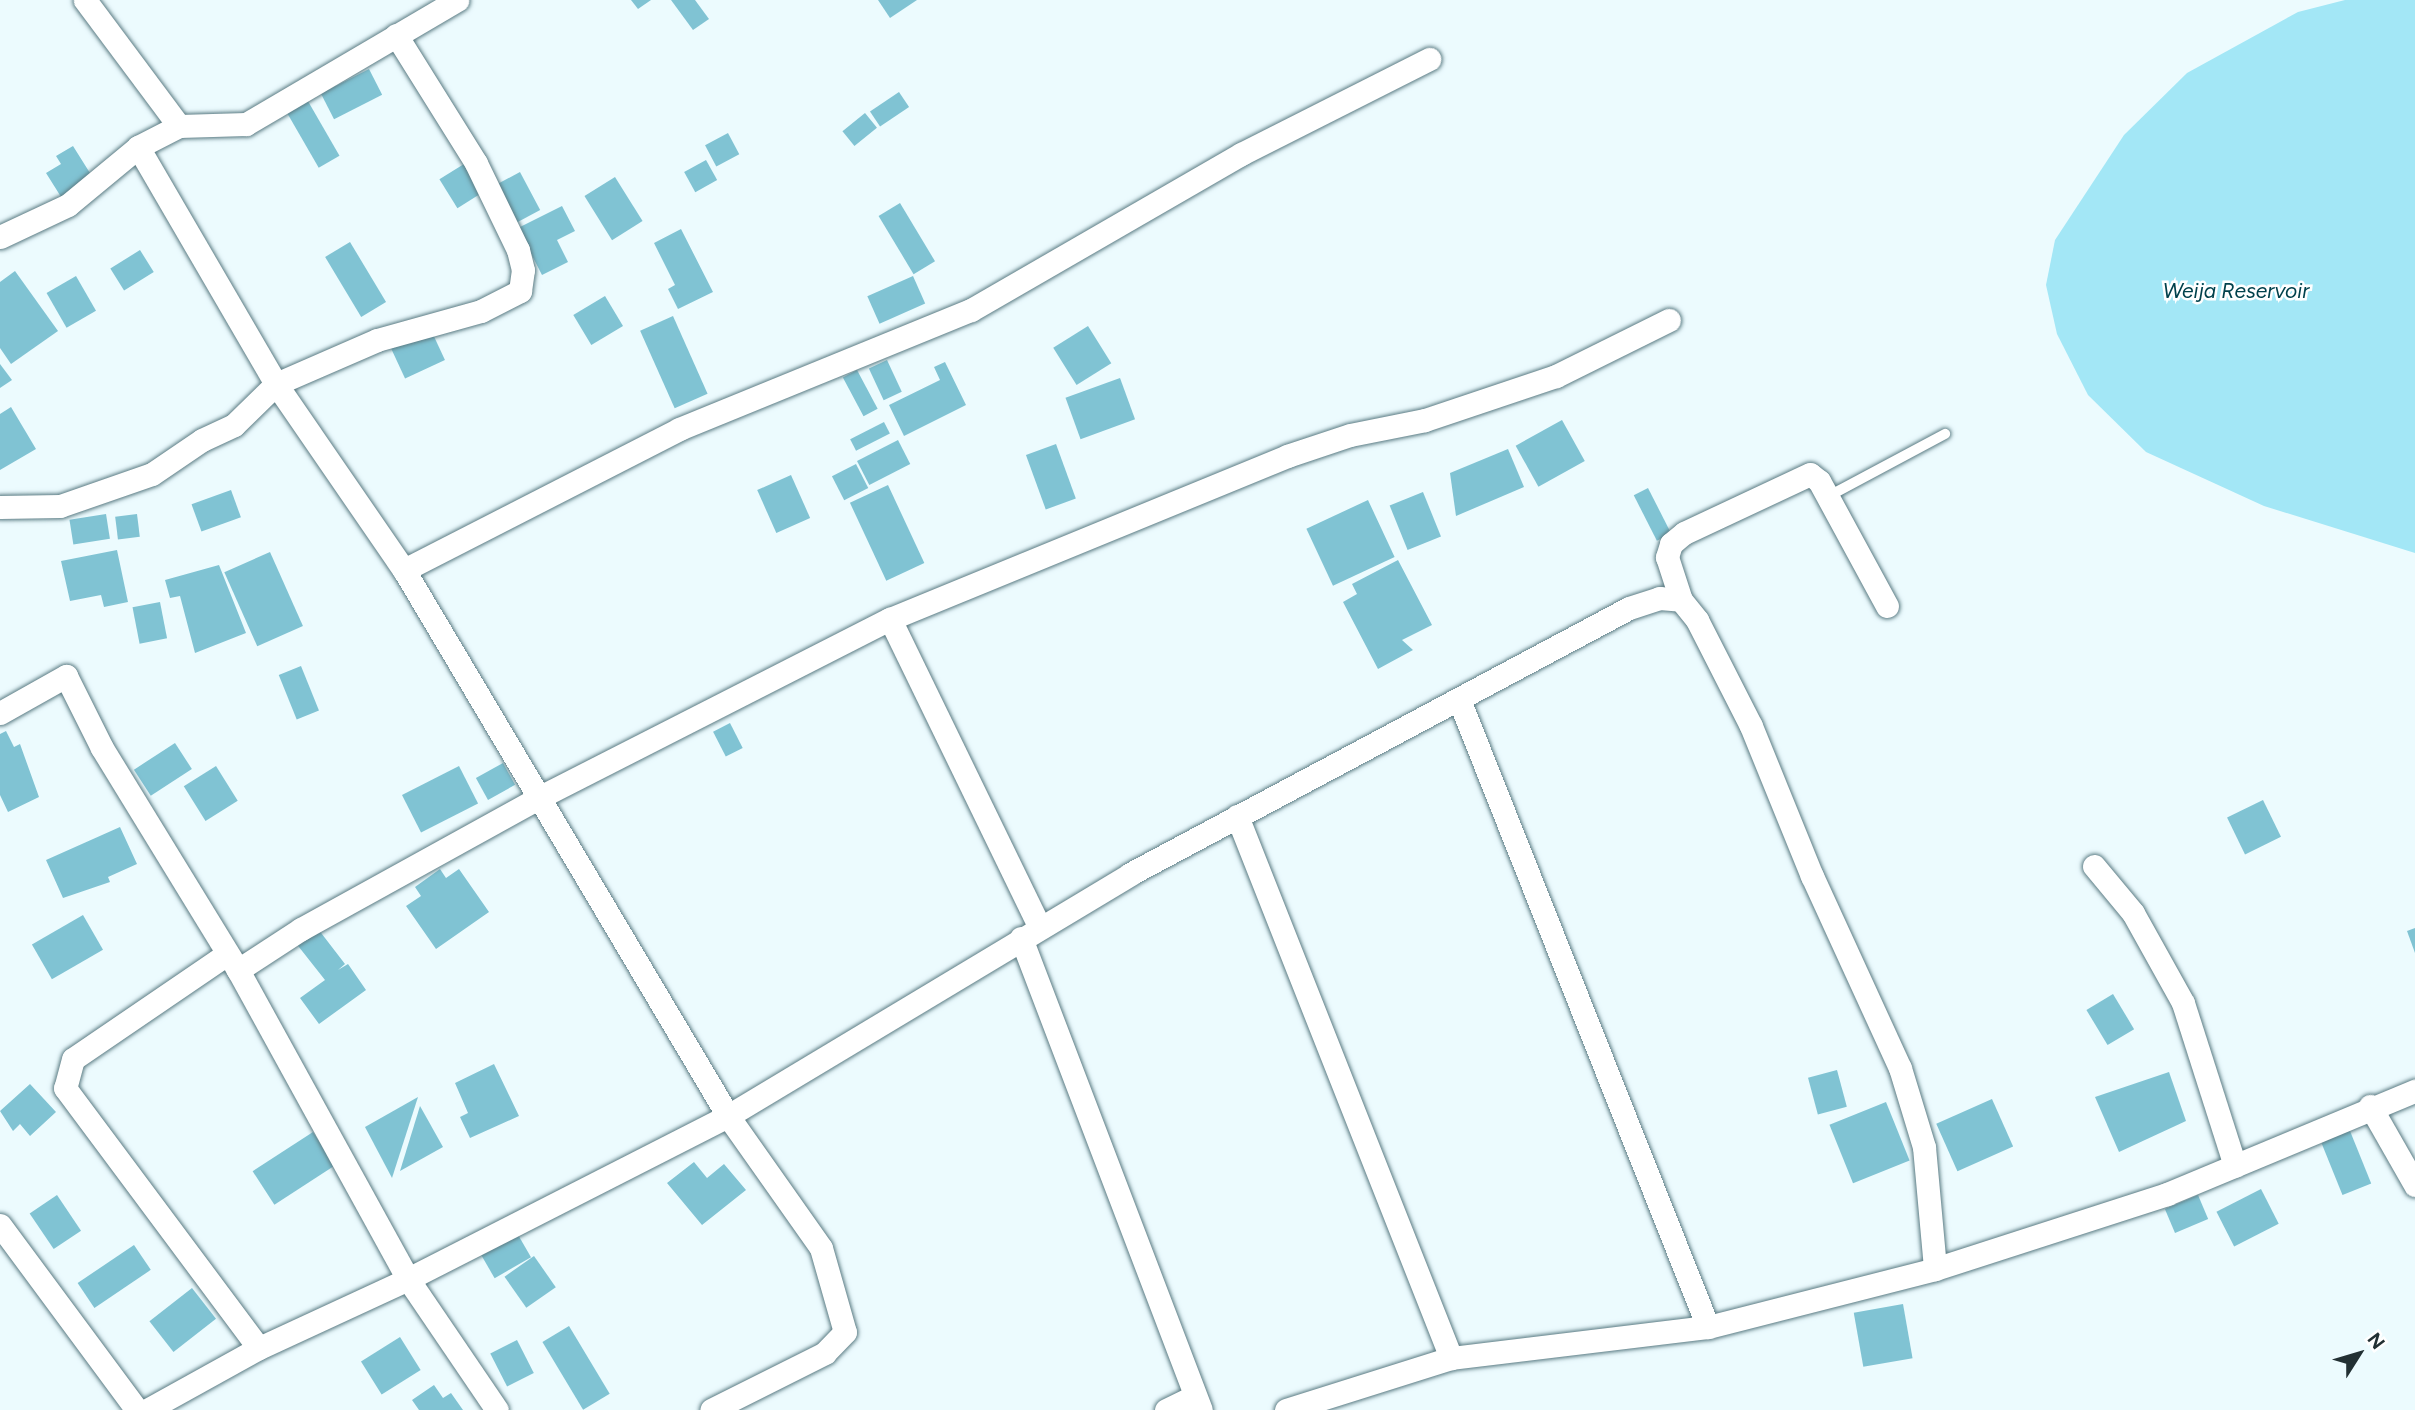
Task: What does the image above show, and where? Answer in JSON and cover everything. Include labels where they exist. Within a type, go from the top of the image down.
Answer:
[{"type":"street","points":[[85,0],[179,126]]},
{"type":"street","points":[[0,237],[68,205],[138,147],[179,126],[246,124],[457,0]]},
{"type":"street","points":[[0,507],[60,506],[152,474],[202,440],[234,425],[276,384],[377,340],[481,311],[520,290],[523,270],[518,250],[476,163],[396,35]]},
{"type":"street","points":[[404,570],[679,429],[971,310],[1241,154],[1429,59]]},
{"type":"street","points":[[138,147],[276,384],[404,570],[728,1116],[821,1248],[845,1332],[825,1353],[711,1410]]},
{"type":"street","points":[[259,1348],[65,1088],[73,1059],[233,962],[301,929],[538,798],[890,619],[1287,456],[1350,435],[1425,420],[1532,386],[1669,320]]},
{"type":"street","points":[[1887,606],[1827,497],[1810,474],[1800,476],[1685,533],[1671,544],[1667,557],[1681,600],[1697,620],[1751,726],[1806,863],[1900,1069],[1923,1147],[1935,1269]]},
{"type":"street","points":[[147,1410],[259,1348],[408,1279],[728,1116],[1030,933],[1237,816],[1460,702],[1629,608],[1659,598],[1681,600]]},
{"type":"street","points":[[890,619],[1030,933],[1198,1403],[1166,1410]]},
{"type":"street","points":[[0,713],[66,676],[102,748],[233,962],[408,1279],[497,1410]]},
{"type":"street","points":[[1460,702],[1708,1327]]},
{"type":"street","points":[[1237,816],[1451,1358]]},
{"type":"street","points":[[2094,866],[2133,913],[2183,1003],[2235,1166]]},
{"type":"street","points":[[1286,1410],[1451,1358],[1708,1327],[1935,1269],[2167,1194],[2370,1106],[2415,1091]]},
{"type":"street","points":[[2370,1106],[2415,1185]]},
{"type":"street","points":[[0,1225],[137,1410]]},
{"type":"lane","points":[[1827,497],[1945,435]]},
{"type":"water","name":"Weija Reservoir","points":[[2345,0],[2415,0],[2415,553],[2264,506],[2146,452],[2088,395],[2057,334],[2046,285],[2055,240],[2124,135],[2187,73],[2298,12]]},
{"type":"building","points":[[631,0],[651,0],[638,9]]},
{"type":"building","points":[[671,0],[695,0],[709,19],[693,30]]},
{"type":"building","points":[[878,0],[917,0],[890,18]]},
{"type":"building","points":[[369,69],[382,95],[334,119],[321,94]]},
{"type":"building","points":[[899,92],[909,107],[880,126],[870,112]]},
{"type":"building","points":[[305,96],[340,156],[319,168],[284,108]]},
{"type":"building","points":[[865,113],[877,128],[854,146],[842,131]]},
{"type":"building","points":[[728,133],[739,154],[716,166],[705,145]]},
{"type":"building","points":[[73,146],[95,181],[63,200],[46,173],[61,164],[56,156]]},
{"type":"building","points":[[706,160],[717,180],[695,192],[684,172]]},
{"type":"building","points":[[464,164],[482,193],[457,208],[439,179]]},
{"type":"building","points":[[520,172],[540,210],[516,223],[496,185]]},
{"type":"building","points":[[615,177],[643,221],[612,240],[584,196]]},
{"type":"building","points":[[900,203],[935,261],[914,274],[879,216]]},
{"type":"building","points":[[562,206],[575,231],[557,240],[568,262],[542,275],[518,228]]},
{"type":"building","points":[[681,229],[713,292],[678,309],[668,289],[675,285],[654,243]]},
{"type":"building","points":[[350,242],[386,302],[361,317],[325,257]]},
{"type":"building","points":[[140,250],[154,272],[124,291],[110,269]]},
{"type":"building","points":[[15,271],[58,331],[11,364],[0,348],[0,282]]},
{"type":"building","points":[[76,276],[96,311],[67,328],[47,293]]},
{"type":"building","points":[[913,276],[925,303],[880,324],[867,296]]},
{"type":"building","points":[[605,296],[623,326],[591,345],[573,315]]},
{"type":"building","points":[[673,316],[708,394],[675,408],[640,331]]},
{"type":"building","points":[[1088,326],[1111,363],[1077,385],[1053,348]]},
{"type":"building","points":[[431,330],[445,360],[405,379],[391,349]]},
{"type":"building","points":[[887,360],[902,392],[884,400],[869,368]]},
{"type":"building","points":[[945,362],[966,405],[904,436],[889,405],[940,380],[934,367]]},
{"type":"building","points":[[0,364],[12,380],[0,388]]},
{"type":"building","points":[[857,370],[878,409],[864,416],[843,378]]},
{"type":"building","points":[[1120,378],[1135,419],[1081,439],[1065,398]]},
{"type":"building","points":[[11,407],[36,449],[0,470],[0,414]]},
{"type":"building","points":[[1562,420],[1585,461],[1538,487],[1516,446]]},
{"type":"building","points":[[884,422],[890,434],[856,451],[850,439]]},
{"type":"building","points":[[898,440],[910,464],[869,485],[857,461]]},
{"type":"building","points":[[1056,444],[1076,499],[1046,509],[1026,455]]},
{"type":"building","points":[[1508,449],[1524,487],[1456,516],[1450,473]]},
{"type":"building","points":[[856,464],[868,488],[844,500],[832,476]]},
{"type":"building","points":[[791,475],[810,518],[776,533],[757,490]]},
{"type":"building","points":[[888,485],[924,563],[886,581],[850,503]]},
{"type":"building","points":[[1648,488],[1671,533],[1657,541],[1634,495]]},
{"type":"building","points":[[231,490],[241,517],[201,532],[192,504]]},
{"type":"building","points":[[1423,492],[1441,537],[1408,550],[1390,505]]},
{"type":"building","points":[[1368,500],[1395,557],[1333,586],[1306,529]]},
{"type":"building","points":[[106,514],[110,539],[73,544],[69,520]]},
{"type":"building","points":[[137,514],[140,537],[118,540],[115,517]]},
{"type":"building","points":[[117,550],[128,602],[104,607],[101,595],[70,601],[61,561]]},
{"type":"building","points":[[270,552],[303,626],[257,646],[224,572]]},
{"type":"building","points":[[1398,560],[1432,625],[1402,640],[1413,650],[1378,669],[1343,602],[1357,594],[1352,584]]},
{"type":"building","points":[[219,565],[246,633],[195,653],[180,596],[170,598],[165,580]]},
{"type":"building","points":[[160,602],[167,638],[140,644],[133,607]]},
{"type":"building","points":[[301,666],[319,711],[297,719],[279,675]]},
{"type":"building","points":[[730,723],[743,748],[726,757],[713,732]]},
{"type":"building","points":[[6,731],[14,747],[20,744],[39,797],[8,812],[0,795],[0,734]]},
{"type":"building","points":[[175,743],[192,769],[151,796],[134,770]]},
{"type":"building","points":[[503,763],[515,785],[488,800],[476,778]]},
{"type":"building","points":[[216,766],[238,801],[206,821],[184,786]]},
{"type":"building","points":[[459,766],[478,803],[421,832],[402,795]]},
{"type":"building","points":[[2263,800],[2281,837],[2245,854],[2227,818]]},
{"type":"building","points":[[120,827],[137,864],[108,877],[110,882],[63,898],[46,860]]},
{"type":"building","points":[[440,869],[446,878],[459,869],[489,912],[436,949],[406,906],[421,896],[415,887]]},
{"type":"building","points":[[83,915],[103,950],[52,979],[32,944]]},
{"type":"building","points":[[315,925],[345,964],[338,970],[348,964],[366,990],[319,1024],[300,998],[325,980],[295,942]]},
{"type":"building","points":[[2415,928],[2415,953],[2407,931]]},
{"type":"building","points":[[2113,994],[2134,1029],[2108,1045],[2086,1010]]},
{"type":"building","points":[[494,1064],[519,1116],[470,1138],[460,1117],[468,1113],[455,1083]]},
{"type":"building","points":[[1837,1070],[1847,1107],[1818,1114],[1808,1078]]},
{"type":"building","points":[[2169,1072],[2186,1121],[2119,1152],[2095,1097]]},
{"type":"building","points":[[30,1084],[56,1112],[30,1136],[20,1124],[13,1131],[0,1111]]},
{"type":"building","points":[[418,1097],[392,1178],[365,1127]]},
{"type":"building","points":[[1992,1099],[2013,1147],[1957,1171],[1936,1124]]},
{"type":"building","points":[[1886,1102],[1910,1160],[1853,1183],[1829,1125]]},
{"type":"building","points":[[420,1106],[443,1147],[400,1171]]},
{"type":"building","points":[[2348,1126],[2371,1183],[2342,1195],[2319,1138]]},
{"type":"building","points":[[313,1132],[335,1166],[274,1205],[253,1171]]},
{"type":"building","points":[[694,1162],[707,1178],[724,1164],[746,1190],[702,1225],[667,1183]]},
{"type":"building","points":[[2261,1189],[2279,1224],[2234,1246],[2216,1212]]},
{"type":"building","points":[[57,1195],[81,1231],[54,1249],[30,1213]]},
{"type":"building","points":[[2198,1195],[2208,1219],[2175,1233],[2165,1209]]},
{"type":"building","points":[[517,1233],[531,1257],[495,1278],[481,1254]]},
{"type":"building","points":[[134,1245],[151,1270],[94,1308],[78,1283]]},
{"type":"building","points":[[534,1256],[556,1287],[526,1308],[505,1277]]},
{"type":"building","points":[[192,1288],[216,1319],[173,1352],[149,1321]]},
{"type":"building","points":[[1903,1304],[1913,1358],[1863,1367],[1854,1313]]},
{"type":"building","points":[[569,1326],[610,1394],[583,1410],[542,1342]]},
{"type":"building","points":[[400,1337],[421,1370],[382,1394],[361,1361]]},
{"type":"building","points":[[517,1340],[534,1373],[507,1387],[490,1354]]},
{"type":"building","points":[[434,1385],[443,1398],[451,1393],[463,1410],[419,1410],[412,1400]]}]
